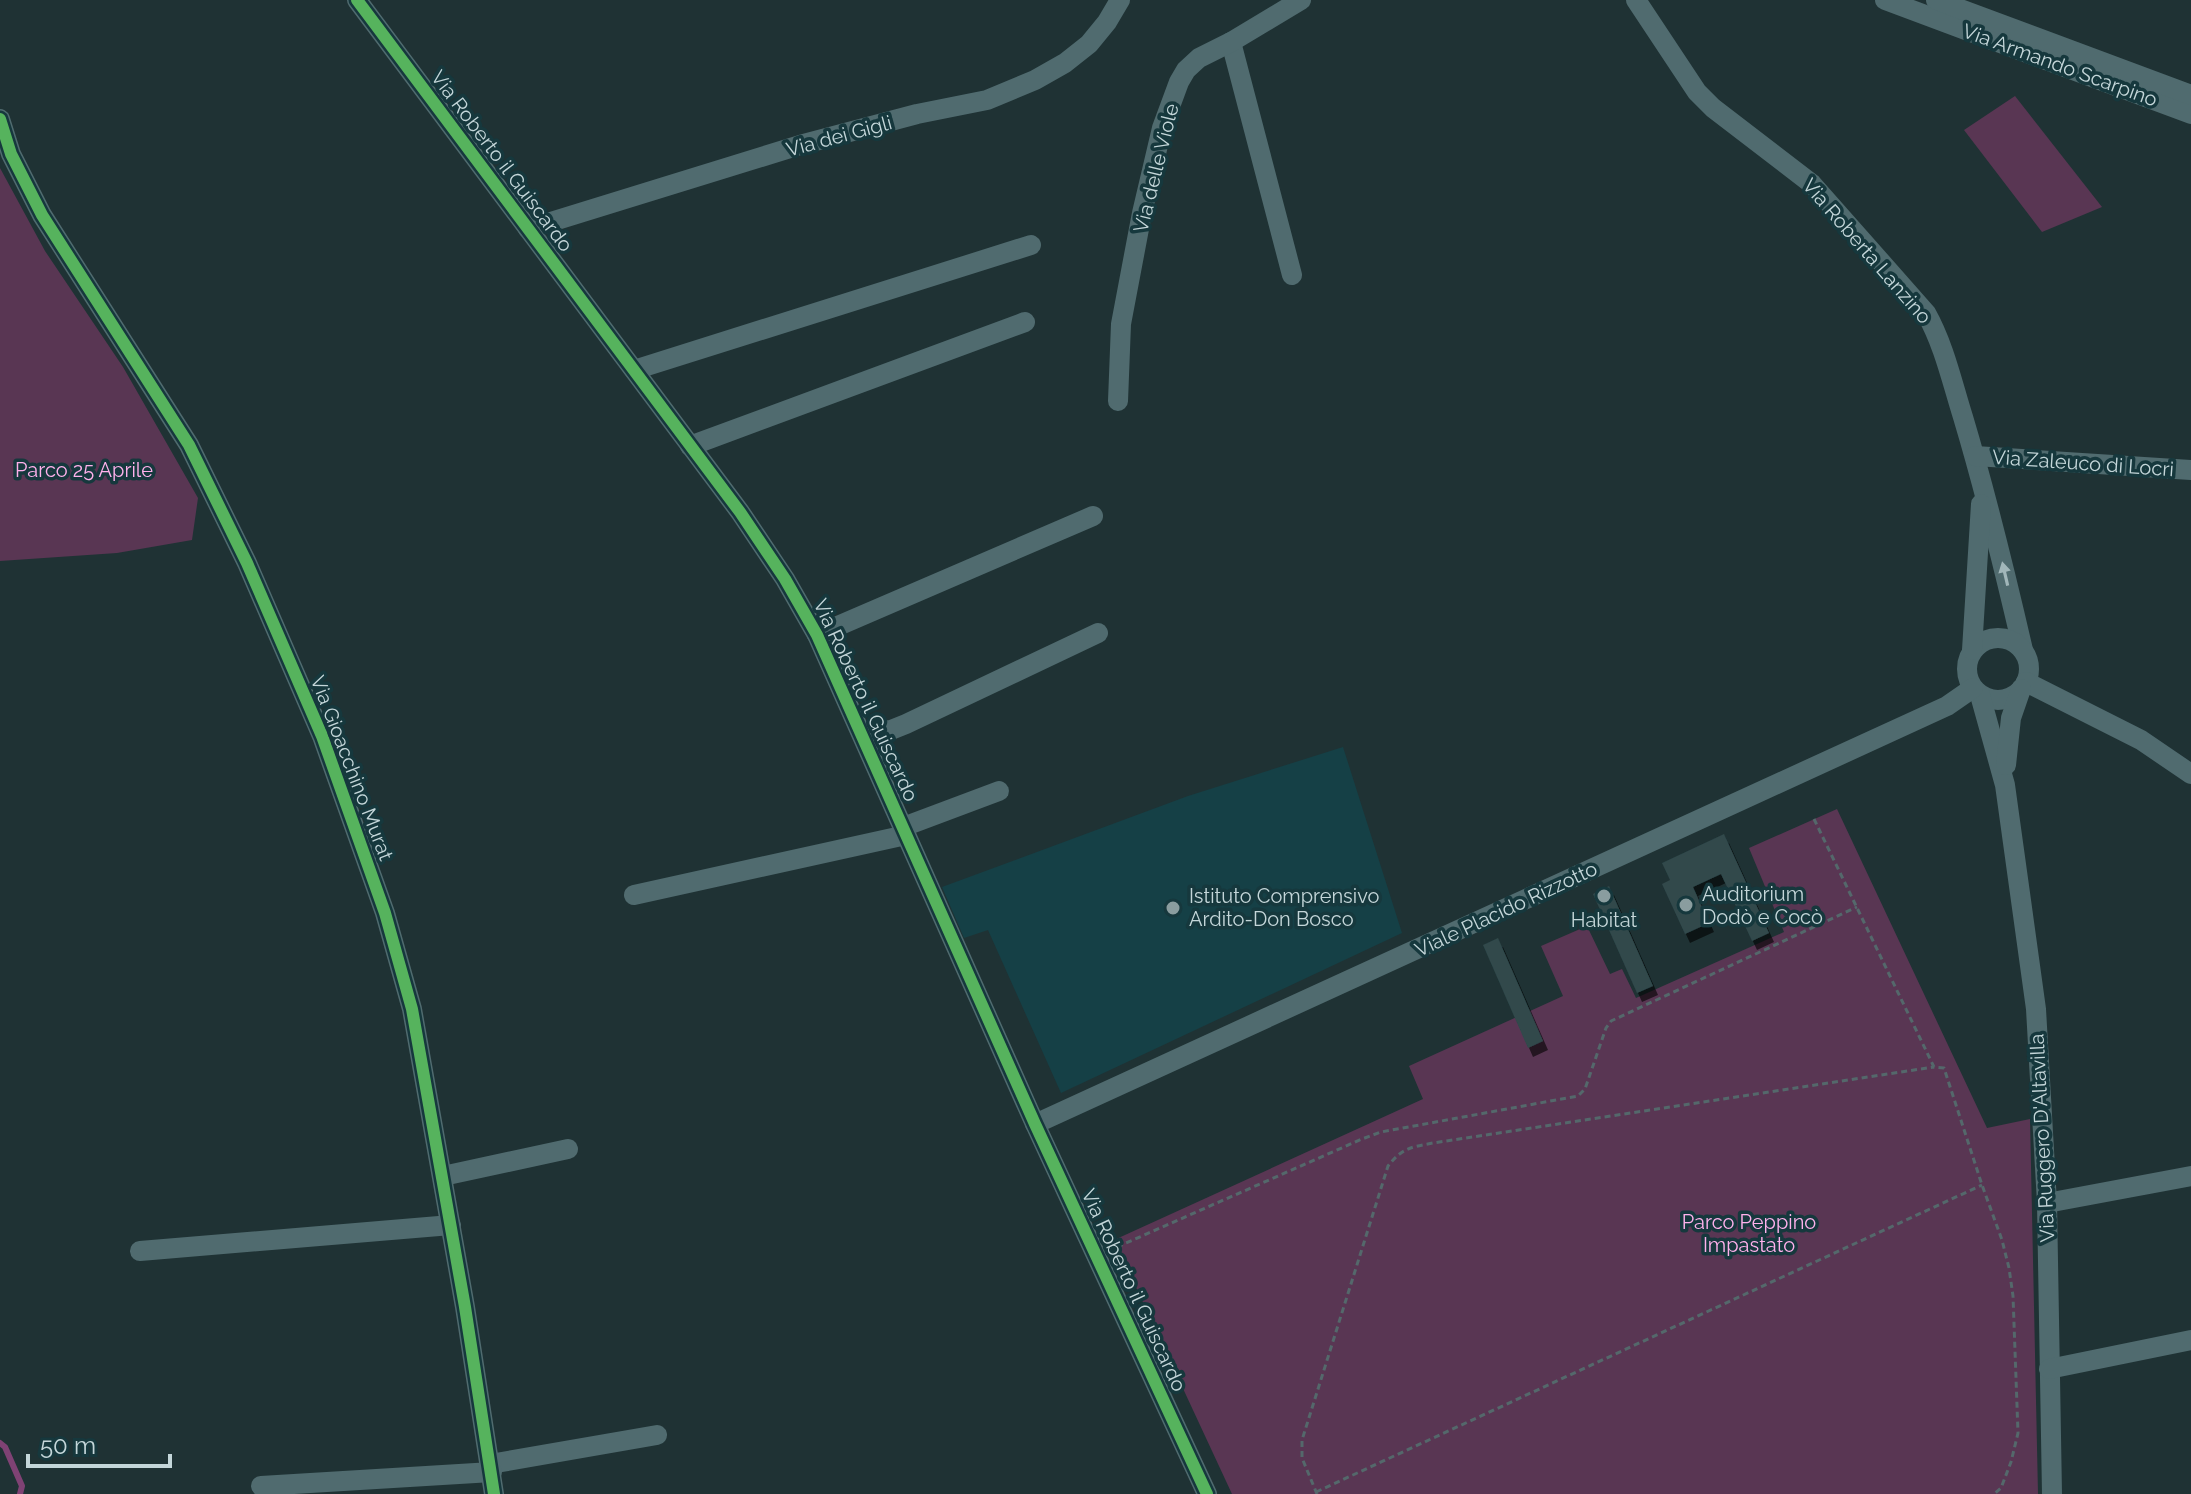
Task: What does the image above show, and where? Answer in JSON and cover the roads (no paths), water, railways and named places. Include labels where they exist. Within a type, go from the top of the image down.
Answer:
[{"type":"street","name":"Via Roberto il Guiscardo","points":[[357,0],[755,534],[817,635],[1035,1124],[1207,1494]]},
{"type":"street","name":"Via dei Gigli","points":[[528,229],[800,145],[917,114],[987,100],[1035,80],[1065,63],[1089,44],[1120,0]]},
{"type":"street","name":"Via delle Viole","points":[[1118,401],[1121,324],[1142,213],[1162,128],[1179,82],[1199,58],[1301,0]]},
{"type":"street","name":"Via Roberta Lanzino","points":[[1636,0],[1697,92],[1713,108],[1812,184],[1926,313],[1938,335],[1990,509],[2023,650]]},
{"type":"street","name":"Via Armando Scarpino","points":[[1885,0],[2191,114]]},
{"type":"street","name":"Via Armando Scarpino","points":[[1936,0],[2191,95]]},
{"type":"street","points":[[1231,42],[1292,275]]},
{"type":"street","name":"Via Gioacchino Murat","points":[[0,119],[11,154],[42,215],[189,445],[247,563],[322,736],[385,913],[412,1009],[443,1176],[494,1494]]},
{"type":"street","points":[[634,370],[1031,245]]},
{"type":"street","points":[[690,446],[1025,322]]},
{"type":"street","name":"Via Roberta Lanzino","points":[[1972,650],[1980,529],[1976,462]]},
{"type":"street","name":"Via Zaleuco di Locri","points":[[1976,462],[2191,470]]},
{"type":"street","points":[[817,635],[1093,516]]},
{"type":"street","points":[[862,734],[891,730],[906,724],[1098,633]]},
{"type":"street","points":[[1998,638],[2016,643],[2023,650],[2029,665],[2024,686],[2015,695],[1997,700],[1976,692],[1966,669],[1972,650],[1979,643],[1998,638]]},
{"type":"street","points":[[2024,686],[2141,740],[2191,774]]},
{"type":"street","name":"Via Ruggero D'Altavilla","points":[[2024,686],[2011,718],[2006,744],[2005,785],[2036,1009],[2047,1203],[2052,1494]]},
{"type":"street","name":"Via Ruggero D'Altavilla","points":[[1976,692],[2005,785]]},
{"type":"street","name":"Viale Placido Rizzotto","points":[[1035,1124],[1976,692]]},
{"type":"street","points":[[634,895],[905,831],[999,791]]},
{"type":"street","points":[[443,1176],[568,1149]]},
{"type":"street","points":[[2047,1203],[2191,1176]]},
{"type":"street","points":[[140,1251],[451,1225]]},
{"type":"street","points":[[2049,1369],[2191,1340]]},
{"type":"street","points":[[261,1486],[491,1468],[657,1435]]},
{"type":"waterway","points":[[0,1443],[5,1447],[22,1486],[20,1494]]},
{"type":"place","name":"Habitat","points":[[1604,896]]},
{"type":"place","name":"Auditorium Dodò e Cocò","points":[[1686,905]]},
{"type":"place","name":"Istituto Comprensivo Ardito-Don Bosco","points":[[1173,908]]},
{"type":"park label","name":"Parco 25 Aprile","points":[[84,470]]},
{"type":"park label","name":"Parco Peppino Impastato","points":[[1749,1234]]}]
